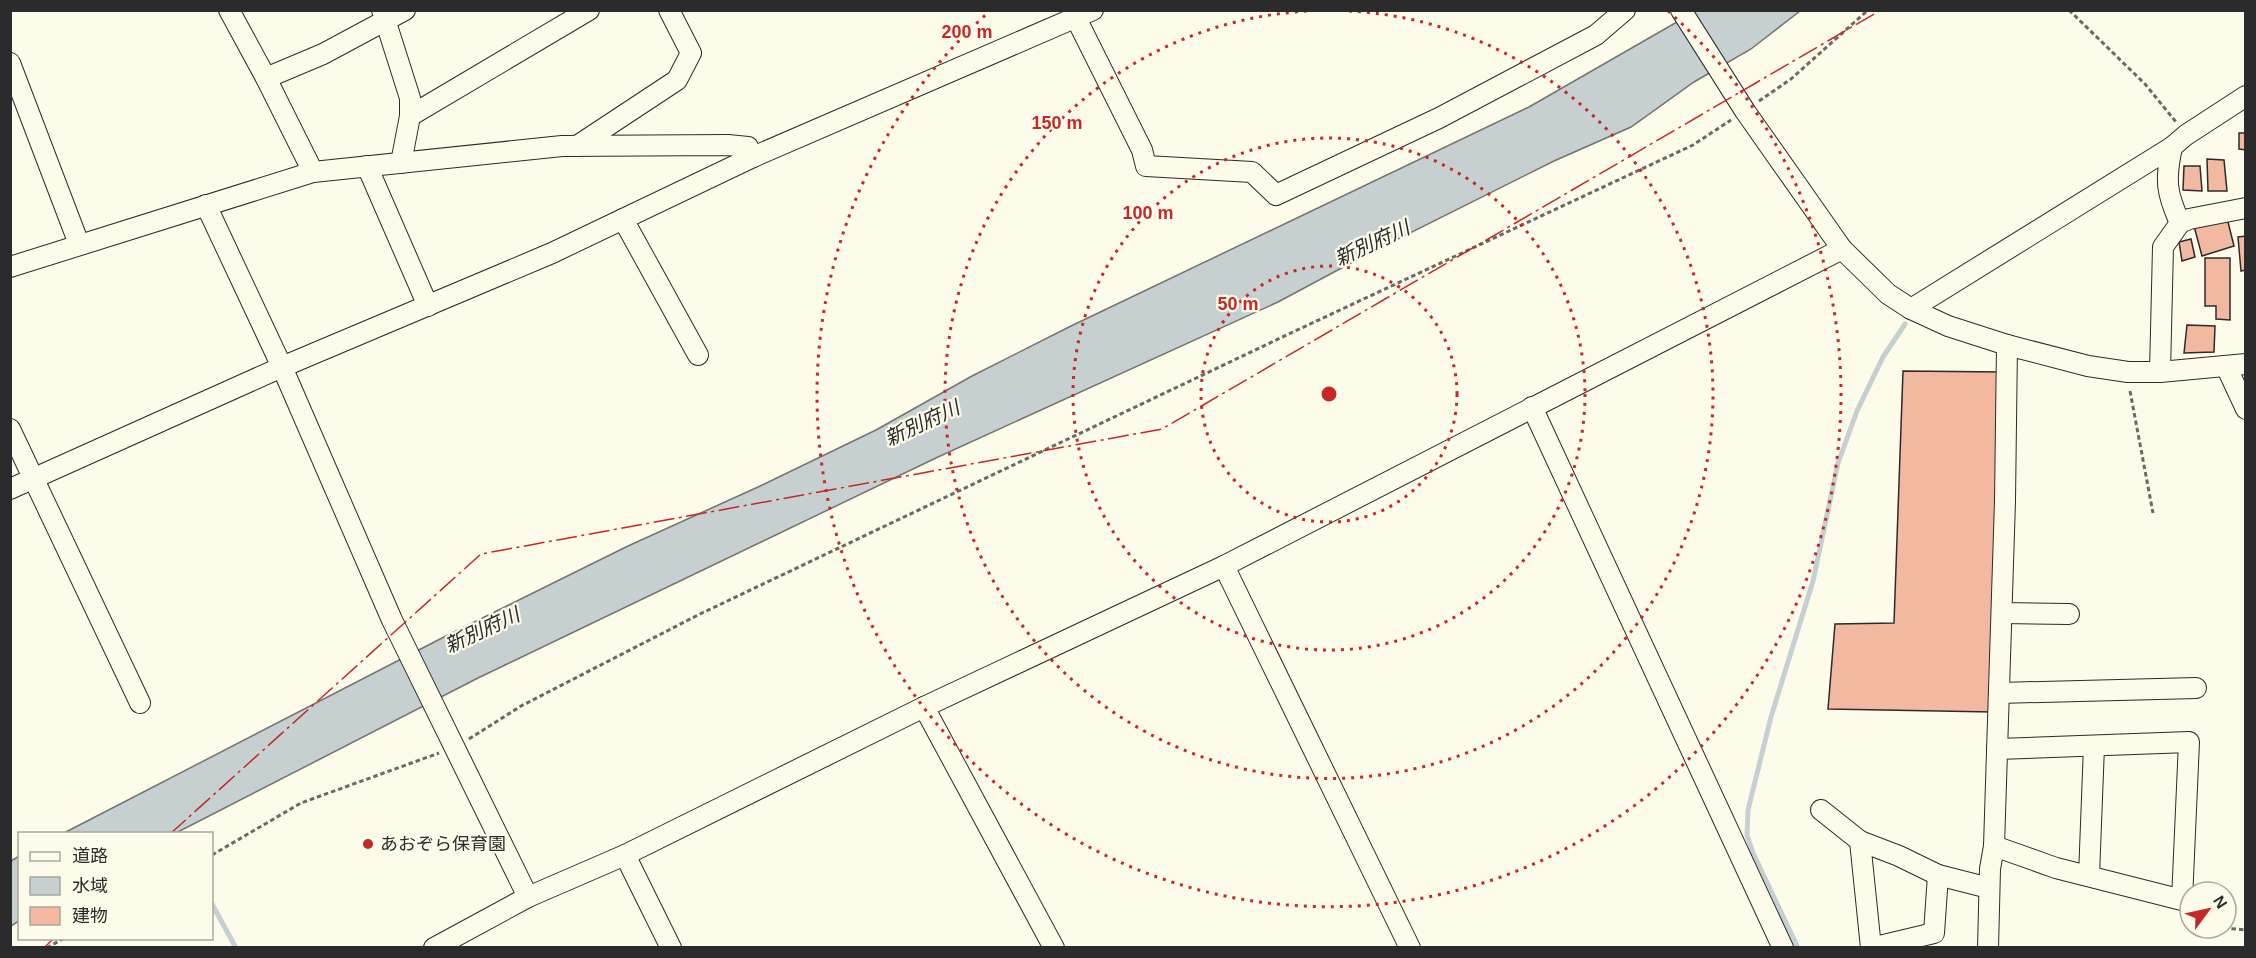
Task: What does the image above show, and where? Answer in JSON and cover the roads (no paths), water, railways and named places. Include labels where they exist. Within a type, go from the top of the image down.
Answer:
[{"type":"street","points":[[229,10],[313,172]]},
{"type":"street","points":[[266,78],[323,54],[384,15],[405,10]]},
{"type":"street","points":[[410,116],[589,10]]},
{"type":"street","points":[[577,146],[677,80],[691,53],[669,10]]},
{"type":"street","points":[[10,489],[282,367],[552,253],[753,157],[1085,14],[1142,150],[1146,166],[1252,172],[1276,195],[1438,118],[1596,35],[1625,10]]},
{"type":"street","points":[[1681,10],[1745,111],[1842,249],[1888,294],[1911,309],[1948,326],[2007,345],[2088,366],[2126,371],[2160,372],[2236,365],[2246,409]]},
{"type":"street","points":[[384,15],[410,98],[410,116],[401,163]]},
{"type":"street","points":[[10,63],[79,244]]},
{"type":"street","points":[[1911,309],[2179,141],[2246,96]]},
{"type":"street","points":[[2179,141],[2167,175],[2172,207],[2180,224]]},
{"type":"street","points":[[10,267],[313,172],[577,146],[728,145],[748,147],[753,157]]},
{"type":"street","points":[[367,166],[428,306]]},
{"type":"street","points":[[206,206],[282,367],[392,620],[528,897]]},
{"type":"street","points":[[2160,372],[2163,247],[2180,224],[2189,219],[2246,208]]},
{"type":"street","points":[[623,219],[698,355]]},
{"type":"street","points":[[434,948],[528,897],[625,855],[924,707],[1224,566],[1842,249]]},
{"type":"street","points":[[1988,948],[2002,613],[2007,345]]},
{"type":"street","points":[[1532,406],[1783,948]]},
{"type":"street","points":[[10,429],[140,703]]},
{"type":"street","points":[[1224,566],[1410,948]]},
{"type":"street","points":[[2002,613],[2069,614]]},
{"type":"street","points":[[1999,693],[2196,688]]},
{"type":"street","points":[[924,707],[1054,948]]},
{"type":"street","points":[[1994,846],[2055,868],[2182,900],[2189,742],[1997,749]]},
{"type":"street","points":[[2089,876],[2094,746]]},
{"type":"street","points":[[1821,810],[1860,841],[1899,856],[1938,875],[1989,888]]},
{"type":"street","points":[[1860,841],[1871,948],[1934,933],[1938,875]]},
{"type":"street","points":[[625,855],[671,948]]},
{"type":"water","name":"新別府川","points":[[1696,11],[1800,11],[1751,49],[1694,82],[1631,127],[1554,161],[1364,256],[1278,302],[938,457],[478,678],[178,832],[66,832],[442,638],[628,546],[876,430],[972,376],[1071,326],[1529,107]]},
{"type":"water","points":[[18,857],[18,922],[11,926],[11,861]]},
{"type":"waterway","points":[[1798,948],[1753,853],[1747,835],[1748,810],[1771,717],[1813,581],[1838,463],[1857,411],[1883,357],[1905,324]]},
{"type":"waterway","points":[[213,906],[236,948]]},
{"type":"place","name":"あおぞら保育園","points":[[368,844]]}]
